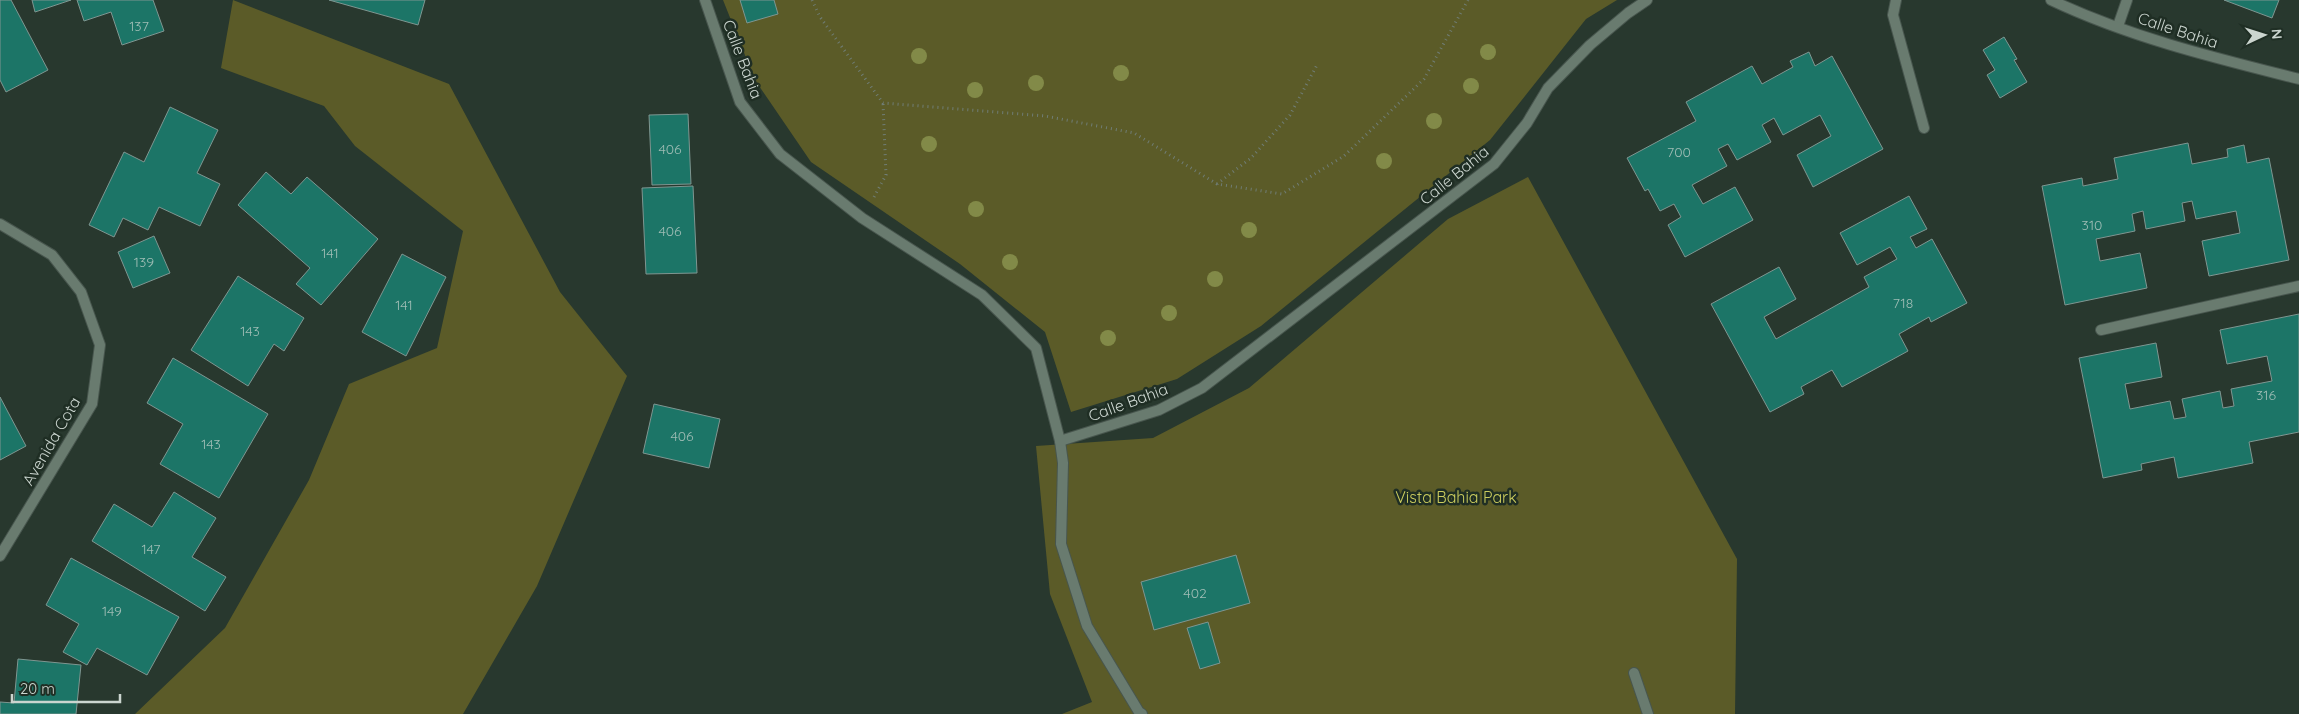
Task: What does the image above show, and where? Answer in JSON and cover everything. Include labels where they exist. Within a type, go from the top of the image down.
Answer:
[{"type":"street","name":"Calle Bahia","points":[[705,0],[740,102],[780,154],[862,218],[982,295],[1036,348],[1060,441],[1159,410],[1202,388],[1494,164],[1527,123],[1548,88],[1590,45],[1628,13],[1647,0]]},
{"type":"street","points":[[1896,0],[1893,15],[1924,128]]},
{"type":"street","name":"Calle Bahia","points":[[2051,0],[2078,13],[2200,54],[2299,79]]},
{"type":"street","points":[[2118,26],[2127,0]]},
{"type":"street","name":"Avenida Cota","points":[[0,224],[52,255],[82,292],[100,345],[92,404],[0,556]]},
{"type":"street","points":[[2101,330],[2299,286]]},
{"type":"street","points":[[1060,441],[1063,463],[1061,544],[1087,626],[1142,714]]},
{"type":"street","points":[[1634,673],[1648,714]]},
{"type":"path","points":[[812,0],[820,17],[882,103],[886,175],[862,218]]},
{"type":"path","points":[[882,103],[1045,116],[1134,133],[1217,184],[1282,194],[1344,156],[1424,79],[1468,0]]},
{"type":"path","points":[[1217,184],[1251,158],[1290,116],[1317,65]]},
{"type":"green space","points":[[233,0],[449,84],[560,292],[627,376],[537,586],[463,714],[135,714],[225,628],[309,480],[349,384],[437,348],[463,231],[355,146],[324,106],[221,68]]},
{"type":"green space","points":[[723,0],[1617,0],[1586,19],[1490,140],[1261,326],[1177,379],[1071,412],[1045,332],[960,264],[811,162],[755,80]]},
{"type":"green space","name":"Vista Bahia Park","points":[[1528,177],[1737,559],[1735,714],[1062,714],[1092,702],[1050,594],[1036,446],[1153,438],[1249,388],[1448,219]]},
{"type":"building","points":[[0,0],[11,0],[48,70],[6,92],[0,80]]},
{"type":"building","points":[[32,0],[71,0],[35,12]]},
{"type":"building","points":[[77,0],[153,0],[164,31],[122,45],[111,12],[84,21]]},
{"type":"building","points":[[329,0],[425,0],[418,25]]},
{"type":"building","points":[[740,0],[774,0],[778,14],[747,23]]},
{"type":"building","points":[[2224,0],[2279,0],[2272,18]]},
{"type":"building","points":[[2004,37],[2017,59],[2014,60],[2027,82],[2000,98],[1987,75],[1995,70],[1983,50]]},
{"type":"building","points":[[1809,52],[1815,66],[1832,56],[1883,149],[1813,187],[1797,155],[1831,136],[1820,115],[1783,135],[1774,118],[1762,125],[1771,142],[1737,160],[1728,144],[1718,149],[1727,166],[1692,185],[1703,204],[1735,187],[1753,220],[1685,257],[1668,225],[1681,217],[1674,204],[1660,211],[1648,189],[1645,191],[1627,158],[1696,121],[1686,102],[1752,66],[1762,84],[1793,67],[1790,61]]},
{"type":"building","points":[[170,107],[218,130],[197,173],[220,184],[200,226],[159,207],[148,230],[123,218],[114,237],[89,225],[124,152],[144,162]]},
{"type":"building","points":[[688,114],[691,184],[652,185],[649,115]]},
{"type":"building","points":[[2188,143],[2192,164],[2228,157],[2227,149],[2244,145],[2247,163],[2269,158],[2289,260],[2209,276],[2202,241],[2240,233],[2236,211],[2196,219],[2192,201],[2182,203],[2185,221],[2146,229],[2143,211],[2132,214],[2135,231],[2096,239],[2100,261],[2140,253],[2147,288],[2065,305],[2042,186],[2082,178],[2083,186],[2118,179],[2114,158]]},
{"type":"building","points":[[266,172],[291,194],[307,177],[378,239],[321,305],[296,284],[310,268],[238,205]]},
{"type":"building","points":[[693,186],[697,273],[646,274],[642,188]]},
{"type":"building","points":[[1909,196],[1927,229],[1910,237],[1916,248],[1932,239],[1967,303],[1931,322],[1929,317],[1899,334],[1908,351],[1842,387],[1832,370],[1801,387],[1804,394],[1770,412],[1711,304],[1779,267],[1796,299],[1764,317],[1776,339],[1869,287],[1864,277],[1897,259],[1890,247],[1857,265],[1840,233]]},
{"type":"building","points":[[154,236],[170,273],[133,288],[118,252]]},
{"type":"building","points":[[402,254],[446,277],[406,356],[362,332]]},
{"type":"building","points":[[238,276],[304,318],[284,351],[274,344],[248,386],[191,350]]},
{"type":"building","points":[[2299,314],[2299,432],[2249,442],[2253,463],[2178,478],[2174,457],[2141,464],[2142,470],[2103,478],[2079,358],[2156,343],[2162,377],[2125,384],[2130,409],[2170,401],[2174,419],[2186,417],[2182,399],[2220,391],[2223,408],[2234,406],[2231,389],[2272,381],[2267,356],[2227,364],[2220,330]]},
{"type":"building","points":[[173,358],[268,414],[219,498],[160,464],[183,424],[147,403]]},
{"type":"building","points":[[0,397],[26,446],[0,460]]},
{"type":"building","points":[[654,404],[720,419],[709,468],[643,453]]},
{"type":"building","points":[[174,492],[216,518],[192,557],[226,577],[205,611],[92,541],[114,504],[152,527]]},
{"type":"building","points":[[1236,555],[1250,603],[1154,630],[1141,582]]},
{"type":"building","points":[[71,558],[179,617],[147,675],[97,648],[87,665],[63,652],[79,624],[46,605]]},
{"type":"building","points":[[1208,622],[1220,663],[1200,669],[1187,628]]},
{"type":"building","points":[[18,659],[81,665],[76,714],[0,714],[0,702],[14,703]]}]
